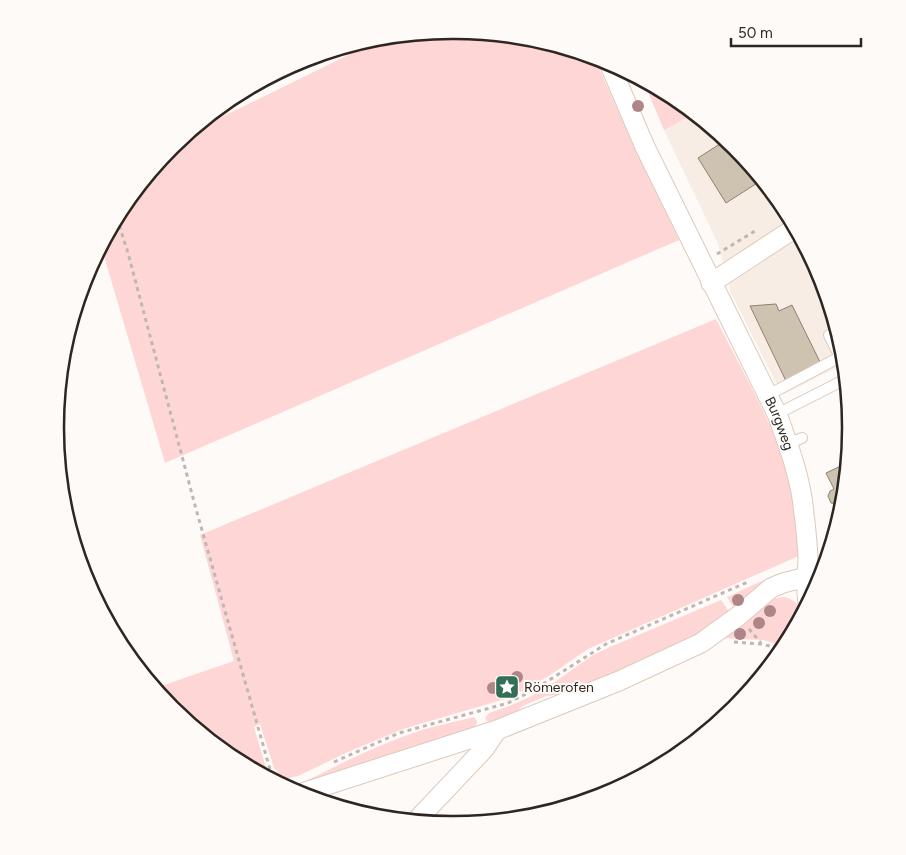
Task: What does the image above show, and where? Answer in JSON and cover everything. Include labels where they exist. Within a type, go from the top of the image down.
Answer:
[{"type":"street","name":"Burgweg","points":[[614,74],[645,147],[711,283],[777,414],[795,441],[808,557],[813,573]]},
{"type":"street","points":[[711,283],[789,232]]},
{"type":"street","points":[[312,790],[497,730],[619,680],[701,643],[737,618],[771,588],[812,576]]},
{"type":"street","points":[[422,815],[484,749],[497,730]]},
{"type":"lane","points":[[768,395],[835,360]]},
{"type":"lane","points":[[777,414],[839,383]]},
{"type":"path","points":[[120,227],[198,518],[270,770]]},
{"type":"path","points":[[702,263],[761,227]]},
{"type":"path","points":[[328,765],[399,733],[508,703],[532,691],[606,644],[754,580]]},
{"type":"path","points":[[701,643],[735,642],[774,646]]},
{"type":"shaded area","points":[[453,39],[504,42],[554,52],[598,67],[634,147],[679,240],[165,463],[104,256],[130,212],[161,171],[214,121],[357,51],[377,46],[402,42]]},
{"type":"shaded area","points":[[648,91],[688,117],[664,130]]},
{"type":"shaded area","points":[[688,117],[728,153],[761,191],[790,233],[812,279],[829,327],[837,368],[782,395],[731,293],[718,244],[664,130]]},
{"type":"shaded area","points":[[716,319],[765,415],[782,455],[793,495],[801,555],[588,649],[549,676],[520,692],[512,675],[497,681],[505,699],[403,729],[298,776],[286,779],[274,768],[260,724],[254,727],[266,768],[216,736],[162,685],[234,661],[200,535]]},
{"type":"shaded area","points":[[777,574],[763,583],[735,610],[727,597]]},
{"type":"shaded area","points":[[785,597],[798,606],[776,644],[763,640],[723,638],[768,601]]},
{"type":"shaded area","points":[[721,600],[730,613],[705,631],[683,643],[584,686],[557,695],[546,696],[523,706],[512,716],[491,723],[485,718],[489,713],[530,697],[549,686],[593,655]]},
{"type":"shaded area","points":[[474,717],[477,721],[476,728],[309,783],[308,780],[395,740],[425,729]]},
{"type":"building","points":[[719,144],[756,184],[726,203],[698,158]]},
{"type":"building","points":[[776,304],[779,311],[792,305],[821,364],[786,381],[750,306]]},
{"type":"building","points":[[839,467],[834,503],[831,503],[828,496],[830,491],[834,489],[826,473]]},
{"type":"building","points":[[509,679],[515,690],[506,695],[500,683]]},
{"type":"place","name":"Römerofen","points":[[507,687]]}]
